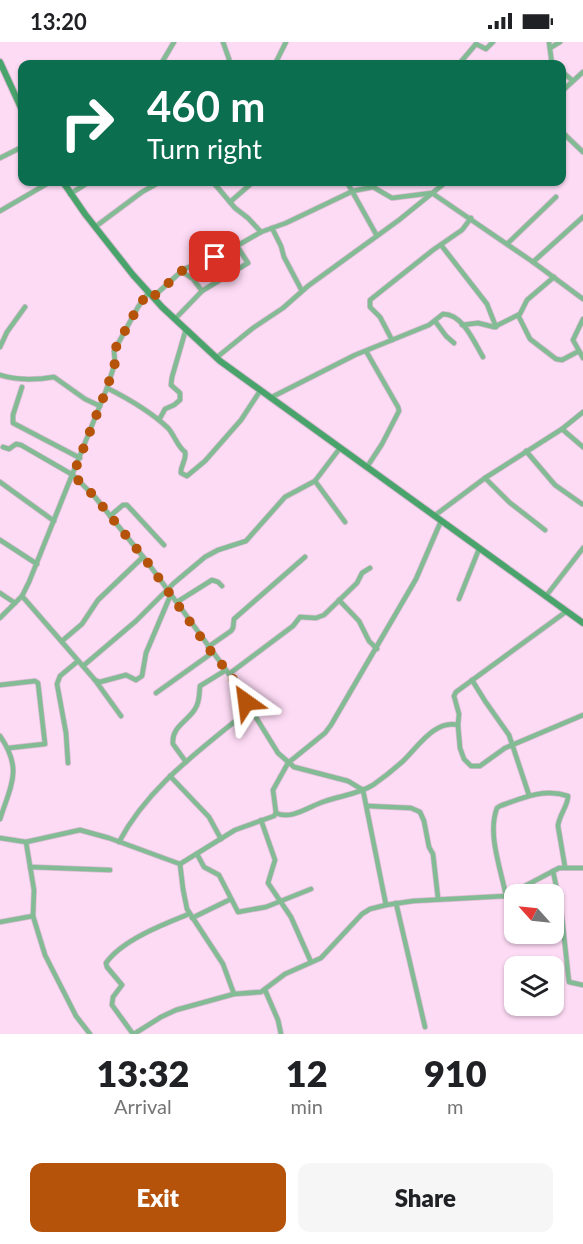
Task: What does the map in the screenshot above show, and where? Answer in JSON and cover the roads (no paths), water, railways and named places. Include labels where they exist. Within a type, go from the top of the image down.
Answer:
[{"type":"street","points":[[163,60],[174,42]]},
{"type":"street","points":[[223,42],[230,58]]},
{"type":"street","points":[[277,60],[286,42]]},
{"type":"street","points":[[462,60],[475,43],[486,49],[493,42]]},
{"type":"street","points":[[551,60],[549,45],[560,42]]},
{"type":"street","points":[[1,65],[18,101]]},
{"type":"street","points":[[566,87],[583,72]]},
{"type":"street","points":[[566,75],[572,80]]},
{"type":"street","points":[[566,136],[583,152]]},
{"type":"street","points":[[0,158],[18,149]]},
{"type":"street","points":[[0,212],[43,186]]},
{"type":"street","points":[[65,186],[95,227],[151,295],[216,358],[583,623]]},
{"type":"street","points":[[70,194],[83,186]]},
{"type":"street","points":[[95,227],[153,186]]},
{"type":"street","points":[[216,186],[261,232]]},
{"type":"street","points":[[230,202],[249,186]]},
{"type":"street","points":[[350,186],[377,236]]},
{"type":"street","points":[[216,358],[432,194],[439,186]]},
{"type":"street","points":[[0,618],[22,596],[37,564],[107,388],[115,363],[114,351],[138,307],[181,271],[353,191],[373,187],[392,198],[432,194],[471,218],[583,298]]},
{"type":"street","points":[[507,244],[556,198]]},
{"type":"street","points":[[533,262],[583,217]]},
{"type":"street","points":[[392,340],[380,317],[370,307],[370,300],[462,230],[471,218]]},
{"type":"street","points":[[272,228],[302,291]]},
{"type":"street","points":[[441,245],[487,304],[496,327]]},
{"type":"street","points":[[175,319],[202,291],[248,263],[237,246]]},
{"type":"street","points":[[181,271],[193,279],[202,291]]},
{"type":"street","points":[[462,325],[478,323],[496,327],[518,315],[527,300],[554,277]]},
{"type":"street","points":[[0,347],[12,323],[25,307]]},
{"type":"street","points":[[270,398],[366,351],[422,329],[443,314],[454,316],[483,357]]},
{"type":"street","points":[[518,315],[530,339],[556,360],[562,360],[579,351]]},
{"type":"street","points":[[583,319],[573,336],[573,341],[583,358]]},
{"type":"street","points":[[435,321],[454,343]]},
{"type":"street","points":[[159,420],[165,409],[180,399],[180,393],[171,385],[186,329]]},
{"type":"street","points":[[366,351],[399,411],[367,467]]},
{"type":"street","points":[[0,375],[17,380],[54,377],[85,399],[100,406]]},
{"type":"street","points":[[22,387],[13,415],[13,423],[80,458]]},
{"type":"street","points":[[107,388],[136,404],[159,420],[171,432],[184,452],[185,460],[181,474],[187,476],[205,461],[241,420],[260,391]]},
{"type":"street","points":[[434,516],[485,478],[562,429],[583,412]]},
{"type":"street","points":[[562,429],[583,447]]},
{"type":"street","points":[[3,447],[9,449],[18,443],[73,475],[88,489],[177,602],[228,672],[269,741],[288,763],[303,770],[348,781],[363,790],[386,905]]},
{"type":"street","points":[[83,666],[169,592],[205,557],[246,541],[285,497],[315,480],[340,448]]},
{"type":"street","points":[[526,451],[555,484],[582,504]]},
{"type":"street","points":[[485,478],[509,502],[546,530]]},
{"type":"street","points":[[315,480],[345,522]]},
{"type":"street","points":[[0,482],[54,521]]},
{"type":"street","points":[[110,516],[123,505],[127,505],[164,545]]},
{"type":"street","points":[[276,813],[273,790],[288,763],[325,733],[331,725],[416,579],[441,521]]},
{"type":"street","points":[[0,540],[37,564]]},
{"type":"street","points":[[546,596],[583,548]]},
{"type":"street","points":[[459,599],[480,549]]},
{"type":"street","points":[[62,641],[82,624],[98,600],[143,557]]},
{"type":"street","points":[[208,647],[231,631],[234,619],[305,557]]},
{"type":"street","points":[[186,762],[173,744],[174,734],[182,722],[195,710],[200,686],[228,672],[293,626],[300,617],[320,618],[357,583],[362,573],[370,568]]},
{"type":"street","points":[[177,602],[212,580],[222,586]]},
{"type":"street","points":[[95,680],[100,682],[126,675],[136,680],[142,676],[147,652],[169,592]]},
{"type":"street","points":[[0,593],[15,603]]},
{"type":"street","points":[[22,596],[95,680],[121,716]]},
{"type":"street","points":[[339,600],[359,621],[369,641],[377,649]]},
{"type":"street","points":[[567,611],[454,694],[459,714],[458,725],[462,755],[471,766],[480,766],[505,748],[583,715]]},
{"type":"street","points":[[156,693],[212,653]]},
{"type":"street","points":[[68,763],[66,733],[57,684],[60,676],[78,661]]},
{"type":"street","points":[[472,680],[514,745],[529,795]]},
{"type":"street","points":[[0,685],[38,682],[42,704],[45,744],[9,748]]},
{"type":"street","points":[[119,842],[133,817],[170,776],[250,709]]},
{"type":"street","points":[[276,813],[283,816],[299,812],[318,803],[363,790],[400,763],[433,731],[448,725],[458,725]]},
{"type":"street","points":[[0,736],[9,748],[14,782],[0,819]]},
{"type":"street","points":[[170,776],[209,817],[221,839]]},
{"type":"street","points":[[504,886],[495,841],[495,810],[529,795],[568,796],[568,801],[558,819],[565,867]]},
{"type":"street","points":[[368,806],[411,808],[422,814],[429,847],[433,854],[438,898]]},
{"type":"street","points":[[180,864],[243,827],[274,816],[276,813]]},
{"type":"street","points":[[261,820],[274,860],[274,867],[267,880],[268,884],[281,901],[311,962]]},
{"type":"street","points":[[0,838],[26,842],[80,830],[180,864]]},
{"type":"street","points":[[26,842],[34,890],[33,916],[45,955],[76,1016],[90,1034]]},
{"type":"street","points":[[197,854],[204,867],[219,875],[236,910],[240,912],[311,890]]},
{"type":"street","points":[[180,864],[183,889],[191,916],[223,964],[234,994]]},
{"type":"street","points":[[30,867],[110,870]]},
{"type":"street","points":[[529,884],[565,867],[583,868]]},
{"type":"street","points":[[553,871],[561,909],[569,982],[583,985]]},
{"type":"street","points":[[231,899],[191,916],[166,923],[133,941],[106,963],[122,985],[113,997],[112,1005],[133,1034],[176,1010],[234,994],[256,994],[265,990],[285,974],[326,953],[369,909],[438,898],[504,896]]},
{"type":"street","points":[[396,903],[425,1027]]},
{"type":"street","points":[[0,922],[33,916]]},
{"type":"street","points":[[265,990],[278,1020],[281,1034]]}]
